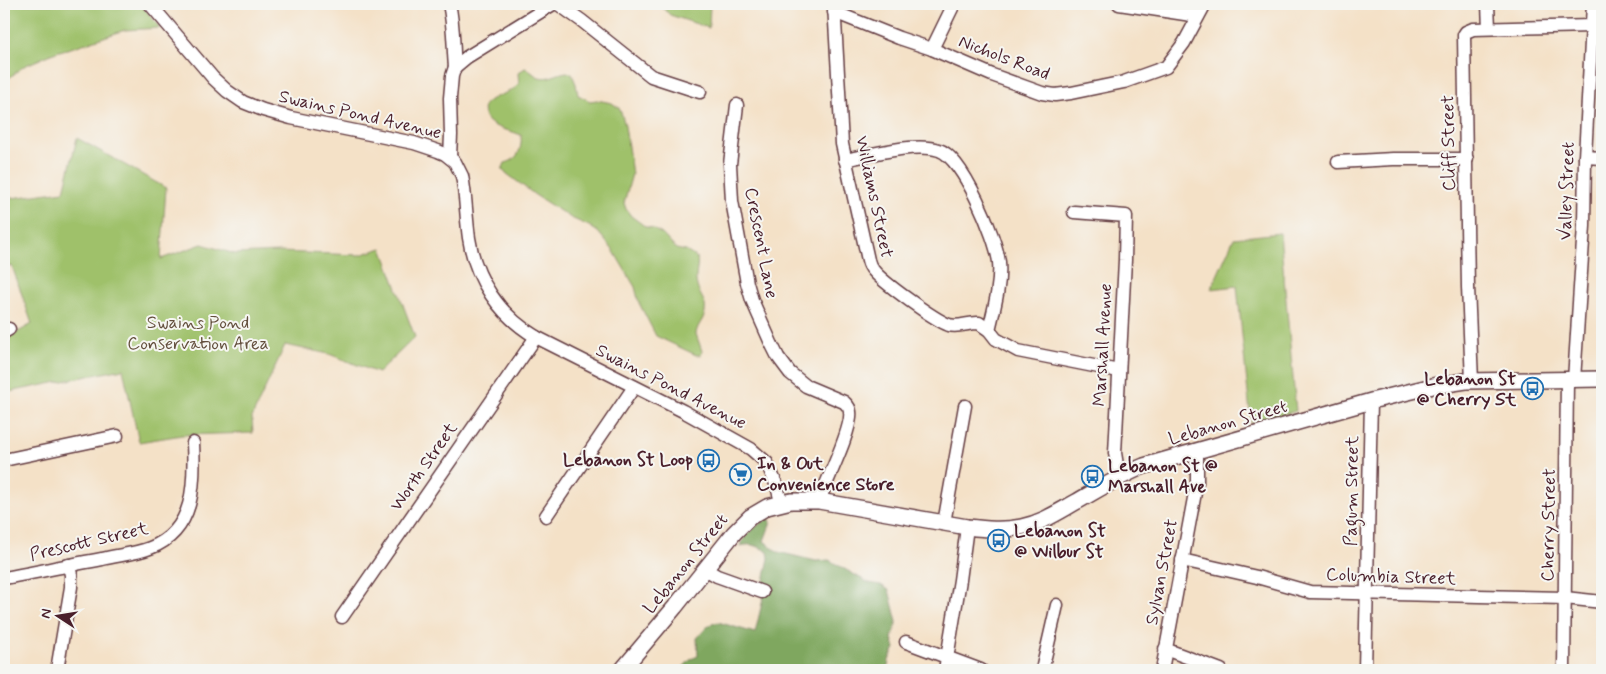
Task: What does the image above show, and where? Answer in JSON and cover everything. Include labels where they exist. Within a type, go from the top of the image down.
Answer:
[{"type":"main road","name":"Lebanon Street","points":[[622,670],[744,522],[761,510],[780,502],[820,501],[967,527],[1001,530],[1022,527],[1058,513],[1121,476],[1150,465],[1432,386],[1472,381],[1602,379]]},
{"type":"street","name":"Swains Pond Avenue","points":[[150,4],[213,78],[227,91],[251,106],[291,118],[428,147],[450,157],[462,176],[469,239],[480,276],[494,299],[509,317],[521,328],[536,337],[716,428],[751,449],[767,462],[780,502]]},
{"type":"street","points":[[449,4],[453,22],[453,47],[456,67],[451,87],[450,157]]},
{"type":"street","points":[[456,67],[467,57],[553,4]]},
{"type":"street","points":[[558,4],[651,76],[700,92]]},
{"type":"street","points":[[932,49],[954,4]]},
{"type":"street","points":[[1119,4],[1198,16]]},
{"type":"street","name":"Nichols Road","points":[[834,8],[899,38],[932,49],[992,75],[1042,93],[1055,95],[1124,82],[1166,67],[1184,43],[1205,4]]},
{"type":"street","points":[[1488,4],[1489,28]]},
{"type":"street","name":"Valley Street","points":[[1571,380],[1584,226],[1585,157],[1596,21],[1594,4]]},
{"type":"street","name":"Williams Street","points":[[834,8],[845,160],[868,260],[872,269],[907,298],[951,326],[980,323],[996,339],[1018,351],[1119,371]]},
{"type":"street","name":"Cliff Street","points":[[1472,381],[1468,288],[1464,35],[1469,30],[1596,21]]},
{"type":"street","name":"Crescent Lane","points":[[737,105],[730,164],[732,201],[747,283],[752,300],[771,344],[790,373],[806,386],[838,399],[848,406],[850,413],[847,431],[820,501]]},
{"type":"street","points":[[845,160],[921,147],[945,152],[954,161],[978,202],[997,254],[999,271],[989,330]]},
{"type":"street","points":[[1585,157],[1602,158]]},
{"type":"street","points":[[1338,162],[1392,159],[1467,159]]},
{"type":"street","name":"Marshall Avenue","points":[[1074,212],[1126,216],[1116,456],[1121,476]]},
{"type":"street","name":"Worth Street","points":[[342,617],[536,337]]},
{"type":"street","name":"Cherry Street","points":[[1564,670],[1571,380]]},
{"type":"street","points":[[546,516],[634,387]]},
{"type":"street","name":"Pagum Street","points":[[1365,670],[1371,402]]},
{"type":"street","points":[[944,523],[965,406]]},
{"type":"street","points":[[4,460],[117,436]]},
{"type":"street","name":"Prescott Street","points":[[4,578],[142,551],[171,536],[183,518],[193,488],[193,443]]},
{"type":"street","name":"Sylvan Street","points":[[1162,670],[1198,474],[1197,452]]},
{"type":"street","points":[[945,670],[967,527]]},
{"type":"street","name":"Columbia Street","points":[[1182,560],[1257,576],[1310,592],[1566,598],[1602,602]]},
{"type":"street","points":[[57,670],[71,587],[69,565]]},
{"type":"street","points":[[705,569],[717,576],[762,592]]},
{"type":"street","points":[[1042,670],[1057,605]]},
{"type":"street","points":[[906,642],[981,670]]},
{"type":"street","points":[[1166,649],[1221,670]]},
{"type":"green space","points":[[4,4],[141,4],[160,28],[125,30],[56,52],[24,66],[4,82]]},
{"type":"green space","points":[[659,4],[710,4],[709,28],[670,15]]},
{"type":"green space","points":[[525,68],[543,78],[567,72],[572,74],[578,95],[590,101],[597,100],[612,103],[619,108],[625,126],[632,174],[624,203],[626,209],[631,216],[646,227],[662,234],[676,249],[686,251],[697,258],[696,282],[705,308],[696,334],[702,351],[701,355],[696,355],[656,336],[639,303],[635,287],[613,250],[598,232],[571,218],[535,195],[502,170],[505,163],[514,159],[519,152],[521,135],[491,124],[485,117],[483,109],[490,100],[508,92],[519,84],[518,73]]},
{"type":"green space","name":"Swains Pond Conservation Area","points":[[77,138],[166,188],[161,259],[202,244],[235,254],[278,252],[360,255],[382,248],[415,337],[378,373],[329,354],[285,345],[252,417],[253,433],[182,435],[139,442],[123,369],[4,393],[4,340],[32,324],[12,266],[4,268],[4,199],[64,191]]},
{"type":"green space","points":[[1280,233],[1296,411],[1251,423],[1237,286],[1211,289],[1234,238]]},
{"type":"green space","points":[[767,519],[770,519],[771,522],[764,541],[778,552],[816,561],[829,560],[869,583],[881,585],[889,590],[897,622],[892,638],[895,648],[889,660],[888,670],[680,670],[691,659],[698,656],[697,638],[709,625],[718,622],[755,633],[765,590],[764,581],[769,558],[768,552],[758,547],[752,545],[741,546],[748,534]]},
{"type":"place","name":"Lebanon St @ Cherry St","points":[[1532,389]]},
{"type":"place","name":"Lebanon St Loop","points":[[709,460]]},
{"type":"place","name":"In & Out Convenience Store","points":[[741,474]]},
{"type":"place","name":"Lebanon St @ Marshall Ave","points":[[1092,476]]},
{"type":"place","name":"Lebanon St @ Wilbur St","points":[[998,541]]}]
